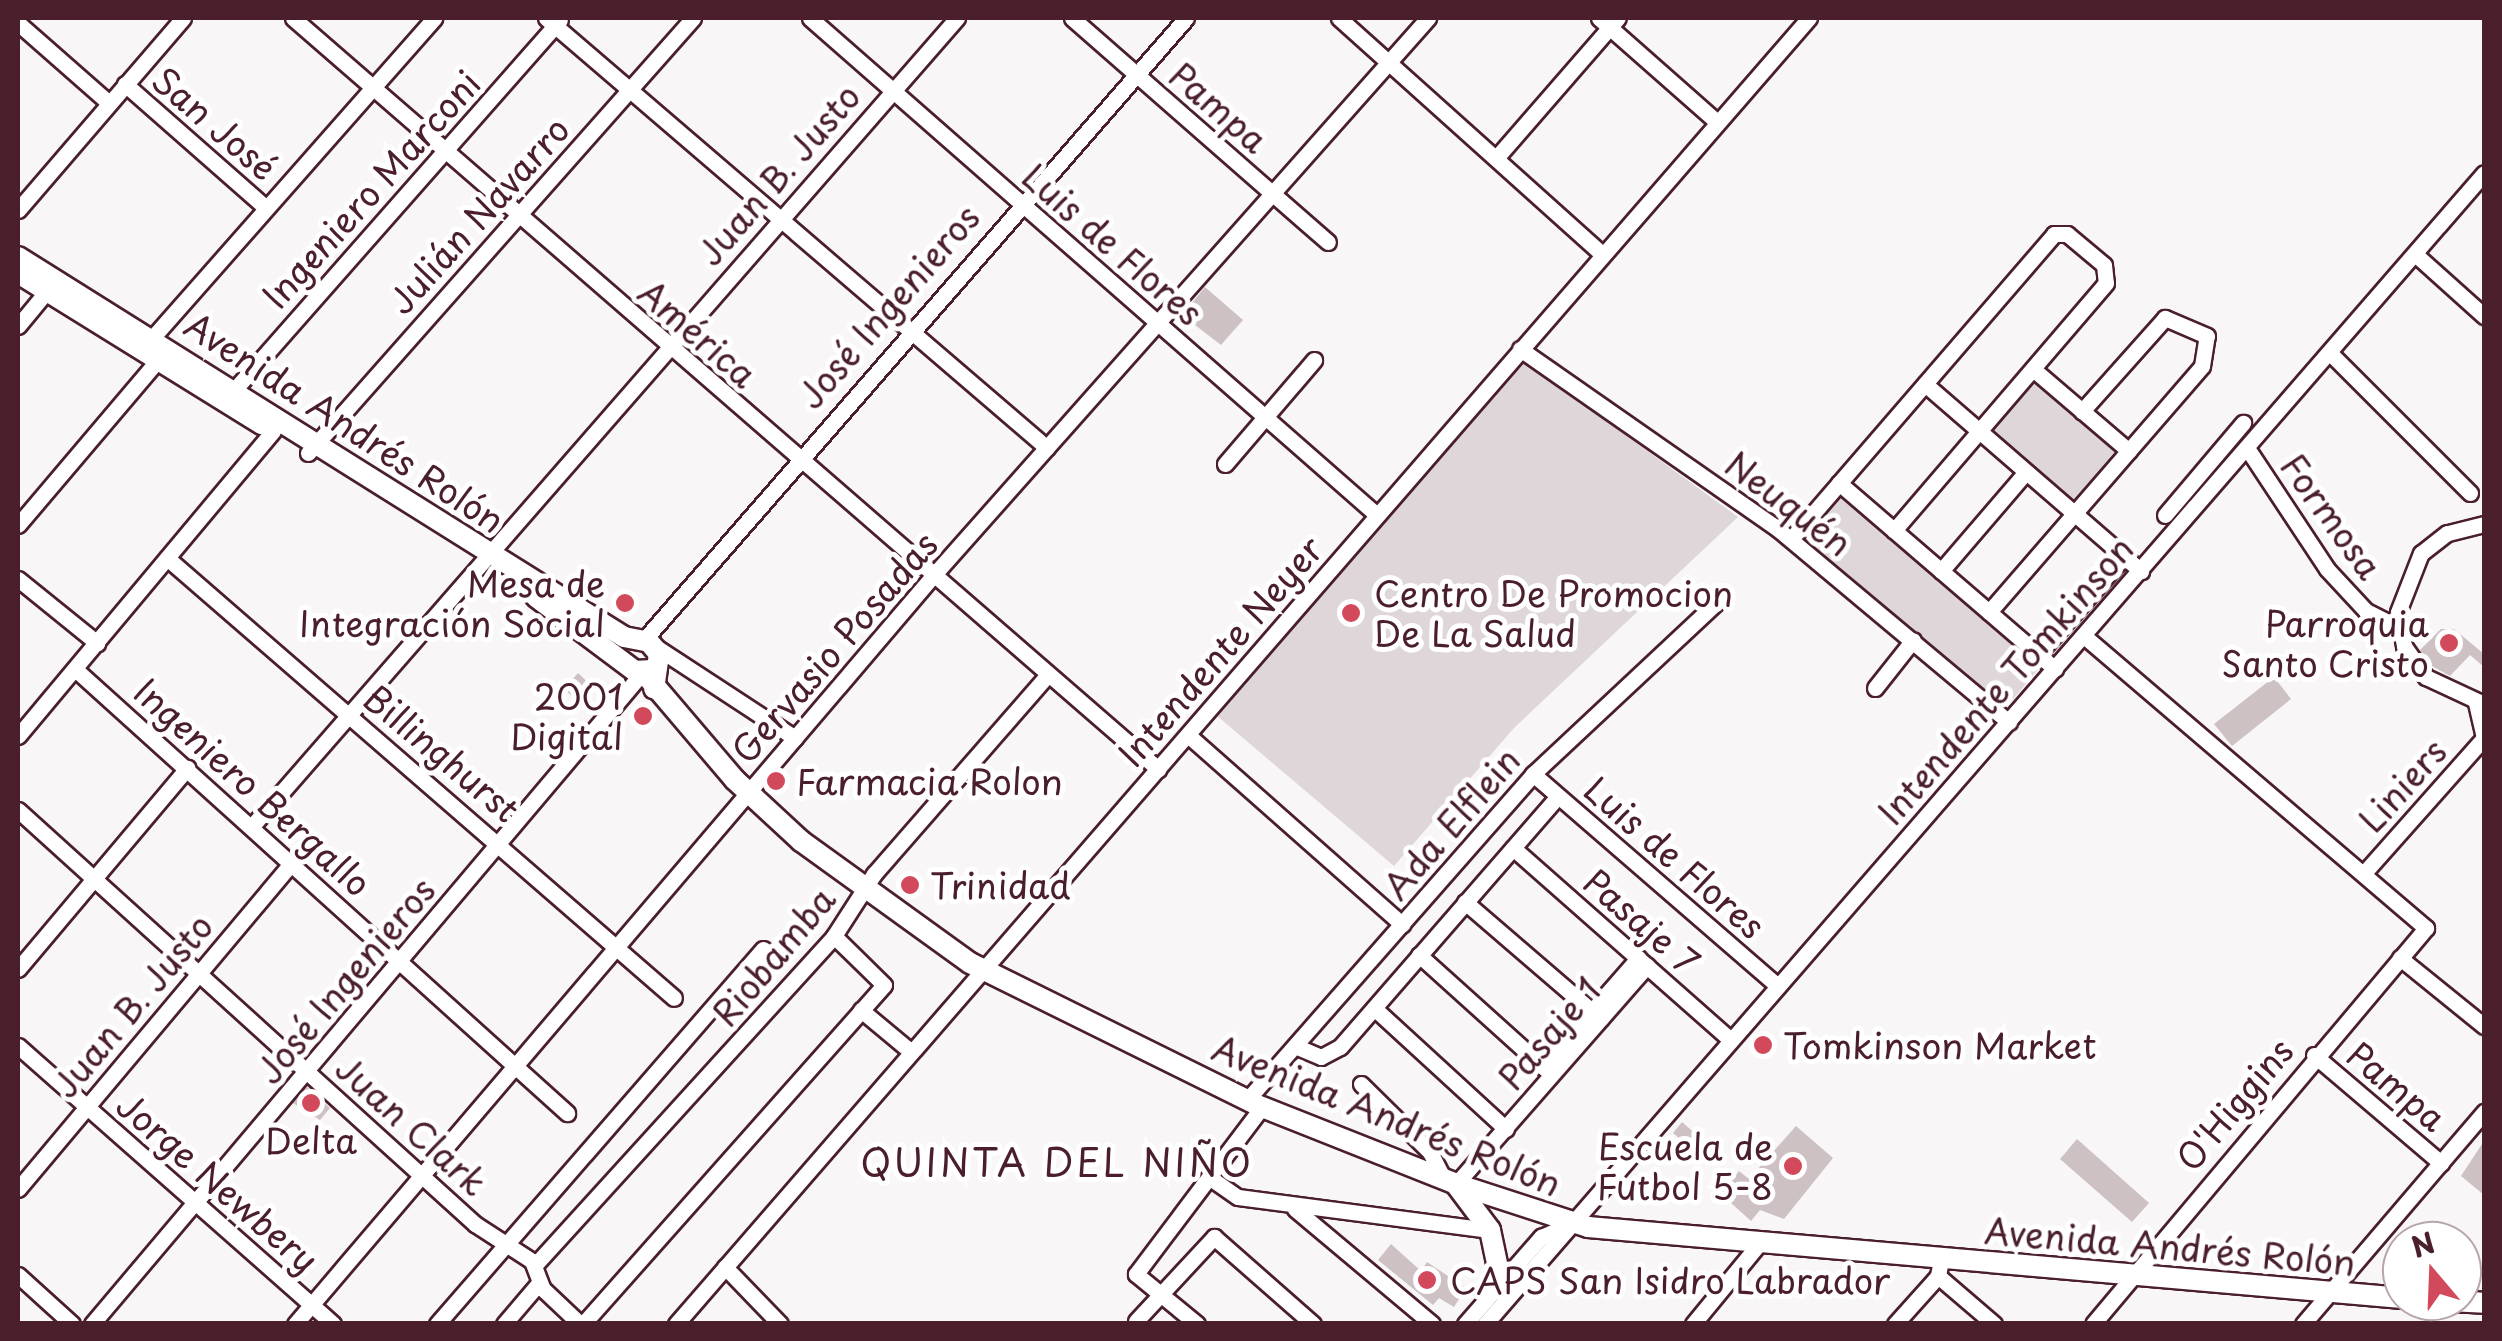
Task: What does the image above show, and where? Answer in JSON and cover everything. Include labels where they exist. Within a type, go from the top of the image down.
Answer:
[{"type":"main road","name":"Avenida Andrés Rolón","points":[[18,257],[644,662],[748,793],[864,893],[981,969],[1254,1104],[1450,1182],[1570,1224],[1940,1268],[2134,1275],[2382,1296]]},
{"type":"main road","name":"Avenida Andrés Rolón","points":[[18,273],[156,348]]},
{"type":"main road","name":"Avenida Andrés Rolón","points":[[229,395],[273,431],[312,448]]},
{"type":"main road","points":[[1450,1182],[1490,1230],[1500,1282]]},
{"type":"street","points":[[18,210],[183,18]]},
{"type":"street","name":"América","points":[[293,18],[666,346],[1158,769]]},
{"type":"street","points":[[18,525],[265,207],[434,18]]},
{"type":"street","name":"Julián Navarro","points":[[312,448],[693,18]]},
{"type":"street","name":"Luis de Flores","points":[[810,18],[1378,515]]},
{"type":"street","name":"Juan B. Justo","points":[[253,826],[346,712],[958,18]]},
{"type":"street","name":"Pampa","points":[[1072,18],[1328,242]]},
{"type":"street","name":"José Ingenieros","points":[[92,1324],[501,841],[644,662],[797,457],[1019,201],[1186,18]]},
{"type":"street","points":[[1339,18],[1601,253]]},
{"type":"street","name":"Gervasio Posadas","points":[[295,1324],[933,576],[1428,18]]},
{"type":"street","name":"Intendente Neyer","points":[[676,1324],[909,1050],[1188,735],[1601,253],[1809,18]]},
{"type":"street","points":[[555,20],[1047,448]]},
{"type":"street","name":"Ingeniero Marconi","points":[[229,395],[555,20]]},
{"type":"street","points":[[1497,157],[1609,21],[1716,122]]},
{"type":"street","name":"San José","points":[[18,23],[109,103]]},
{"type":"street","name":"San José","points":[[125,84],[265,207]]},
{"type":"street","name":"Intendente Tomkinson","points":[[1485,1324],[2484,174]]},
{"type":"street","points":[[1791,540],[2059,232],[2104,264],[2106,283],[1894,530]]},
{"type":"street","points":[[2415,254],[2484,316]]},
{"type":"street","points":[[18,326],[47,291]]},
{"type":"street","points":[[1990,612],[2208,356],[2200,330],[2165,318],[2082,411]]},
{"type":"street","name":"Neuquén","points":[[1520,349],[1791,540],[2009,722]]},
{"type":"street","points":[[2330,352],[2470,493]]},
{"type":"street","points":[[1225,464],[1314,360]]},
{"type":"street","points":[[2033,369],[2129,452]]},
{"type":"street","points":[[1924,384],[2140,571]]},
{"type":"street","points":[[2165,515],[2246,416],[2258,434]]},
{"type":"street","points":[[18,736],[273,431]]},
{"type":"street","name":"Formosa","points":[[2247,448],[2327,569],[2366,611],[2399,628],[2426,677],[2480,704],[2484,738]]},
{"type":"street","points":[[1941,571],[2026,472]]},
{"type":"street","points":[[1839,483],[2055,669]]},
{"type":"street","points":[[2399,628],[2404,580],[2421,552],[2447,534],[2484,524]]},
{"type":"street","points":[[2038,654],[2124,556]]},
{"type":"street","name":"Billinghurst","points":[[167,558],[501,841],[674,998]]},
{"type":"street","points":[[18,579],[97,643]]},
{"type":"street","name":"Ada Elflein","points":[[1163,1294],[1136,1271],[1208,1177],[1296,1046],[1532,774],[1717,602]]},
{"type":"street","points":[[2084,636],[2364,873]]},
{"type":"street","points":[[1876,688],[1913,640]]},
{"type":"street","points":[[644,662],[795,738]]},
{"type":"street","name":"Ingeniero Bergallo","points":[[75,669],[293,861],[567,1113]]},
{"type":"street","name":"Riobamba","points":[[535,1265],[834,936],[864,893],[1048,676]]},
{"type":"street","points":[[1188,735],[1402,924]]},
{"type":"street","name":"Liniers","points":[[2364,873],[2484,738]]},
{"type":"street","points":[[18,969],[187,768]]},
{"type":"street","name":"Luis de Flores","points":[[1532,774],[1778,986]]},
{"type":"street","points":[[1296,1046],[1321,1057],[1340,1047],[1558,796]]},
{"type":"street","name":"Juan Clark","points":[[18,810],[475,1224],[507,1241],[535,1265]]},
{"type":"street","name":"Pasaje 7","points":[[1513,848],[1731,1040]]},
{"type":"street","name":"Juan B. Justo","points":[[18,1189],[293,861]]},
{"type":"street","name":"O'Higgins","points":[[2093,1324],[2314,1055],[2426,928],[2364,873]]},
{"type":"street","points":[[1466,902],[1596,1015]]},
{"type":"street","points":[[535,1265],[539,1283],[582,1324],[884,984],[834,936]]},
{"type":"street","points":[[438,1324],[763,949]]},
{"type":"street","points":[[1419,955],[1547,1070]]},
{"type":"street","points":[[2400,958],[2484,1026]]},
{"type":"street","name":"Pasaje 1","points":[[1450,1182],[1506,1129],[1547,1070],[1643,962]]},
{"type":"street","points":[[1374,1008],[1506,1129]]},
{"type":"street","points":[[861,1010],[909,1050]]},
{"type":"street","name":"Jorge Newbery","points":[[18,1046],[332,1324]]},
{"type":"street","name":"Pampa","points":[[2314,1055],[2441,1163]]},
{"type":"street","points":[[1361,1084],[1430,1152],[1450,1182]]},
{"type":"street","points":[[2303,1324],[2484,1112]]},
{"type":"street","points":[[1208,1177],[1238,1197],[1295,1209],[1490,1230]]},
{"type":"street","points":[[1295,1209],[1432,1324]]},
{"type":"street","name":"Intendente Tomkinson","points":[[1465,1324],[1541,1236],[1570,1224]]},
{"type":"street","points":[[1136,1320],[1214,1237],[1314,1324]]},
{"type":"street","points":[[1693,1324],[1757,1246]]},
{"type":"street","points":[[724,1267],[780,1324]]},
{"type":"street","points":[[1895,1324],[1940,1268],[1994,1324]]},
{"type":"street","points":[[18,1276],[72,1324]]},
{"type":"street","points":[[504,1324],[539,1283]]},
{"type":"street","points":[[1163,1294],[1197,1324]]},
{"type":"shaded area","points":[[1522,360],[1738,517],[1514,728],[1394,866],[1216,715]]},
{"type":"shaded area","points":[[2033,380],[2116,450],[2074,500],[1991,430]]},
{"type":"shaded area","points":[[1840,494],[2041,666],[2003,711],[1801,539]]},
{"type":"building","points":[[1205,287],[1243,320],[1221,345],[1182,315]]},
{"type":"building","name":"Parroquia Santo Cristo","points":[[2441,629],[2454,629],[2484,654],[2484,667],[2470,655],[2450,676],[2432,666],[2420,650]]},
{"type":"building","points":[[578,673],[595,689],[584,707],[564,689]]},
{"type":"building","points":[[2274,677],[2291,699],[2232,746],[2214,724]]},
{"type":"building","name":"Delta","points":[[307,1087],[330,1108],[320,1120],[293,1103]]},
{"type":"building","points":[[1682,1122],[1714,1150],[1705,1161],[1673,1133]]},
{"type":"building","name":"Escuela de Futbol 5-8","points":[[1796,1126],[1833,1158],[1784,1219],[1760,1210],[1751,1221],[1721,1194],[1739,1171],[1749,1179]]},
{"type":"building","points":[[2077,1139],[2149,1203],[2132,1222],[2060,1159]]},
{"type":"building","points":[[2484,1141],[2484,1195],[2461,1176]]},
{"type":"building","name":"CAPS San Isidro Labrador","points":[[1391,1244],[1421,1271],[1427,1262],[1466,1288],[1454,1307],[1439,1298],[1433,1305],[1378,1260]]},
{"type":"place","name":"Mesa de Integración Social","points":[[625,603]]},
{"type":"place","name":"Centro De Promocion De La Salud","points":[[1351,613]]},
{"type":"place","name":"Parroquia Santo Cristo","points":[[2449,643]]},
{"type":"place","name":"2001 Digital","points":[[643,716]]},
{"type":"place","name":"Farmacia Rolon","points":[[776,781]]},
{"type":"place","name":"Trinidad","points":[[910,885]]},
{"type":"place","name":"Tomkinson Market","points":[[1763,1045]]},
{"type":"place","name":"Delta","points":[[311,1103]]},
{"type":"place","name":"Escuela de Futbol 5-8","points":[[1793,1166]]},
{"type":"place","name":"CAPS San Isidro Labrador","points":[[1427,1280]]},
{"type":"district","name":"QUINTA DEL NIÑO","points":[[1057,1162]]}]
